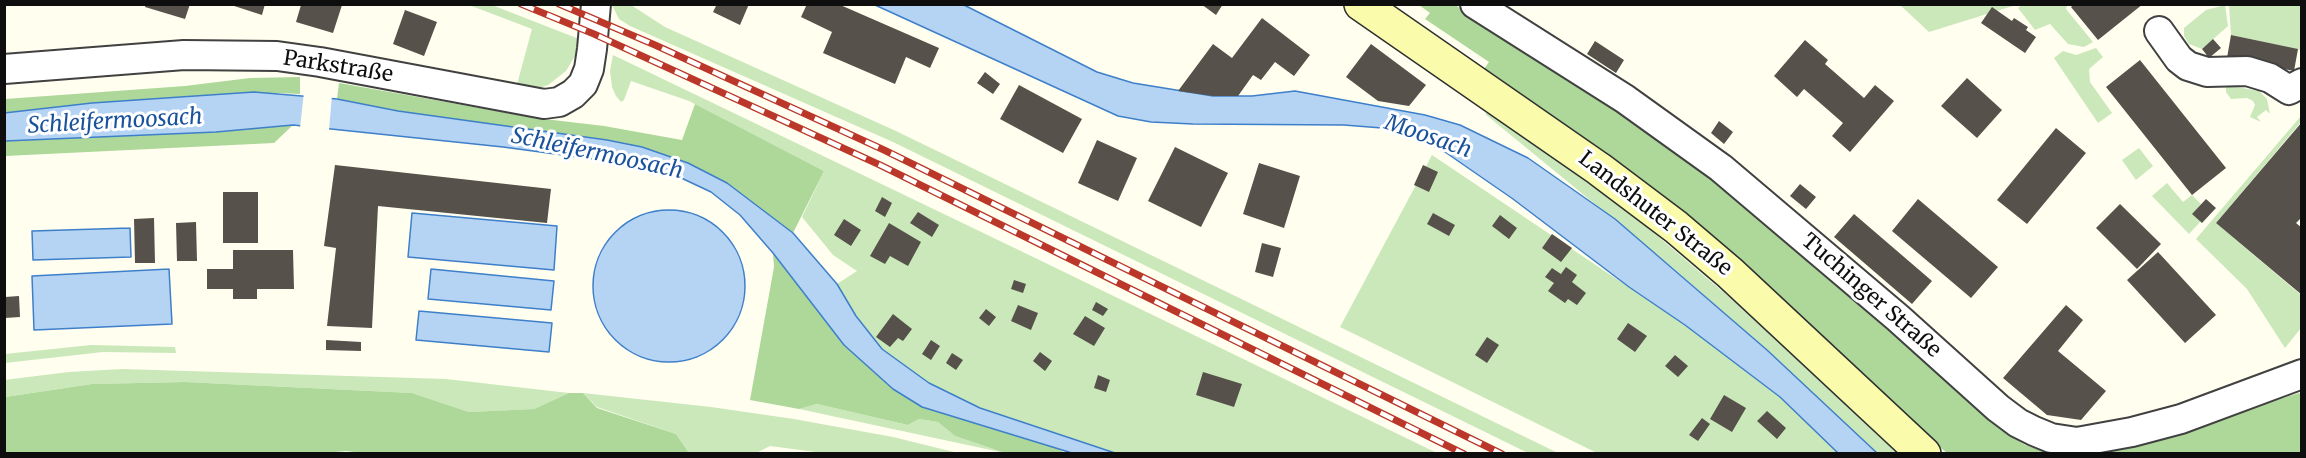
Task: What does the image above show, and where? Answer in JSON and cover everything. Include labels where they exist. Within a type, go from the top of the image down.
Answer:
[{"type":"main road","name":"Landshuter Straße","points":[[1361,4],[1599,169],[1676,227],[1731,273],[1924,453]]},
{"type":"street","name":"Parkstraße","points":[[4,69],[184,55],[277,56],[544,104],[559,102],[573,94],[583,84],[589,69],[596,4]]},
{"type":"street","name":"Tuchinger Straße","points":[[1475,4],[1625,99],[1722,168],[1898,318],[1998,408],[2018,423],[2034,431],[2051,438],[2077,441],[2132,432],[2181,419],[2301,374]]},
{"type":"street","points":[[2159,31],[2179,59],[2188,66],[2207,72],[2247,71],[2270,78],[2289,90],[2301,84]]},
{"type":"green space","points":[[2023,4],[2067,5],[2066,9],[2093,42],[2084,47],[2068,44],[2050,24],[2035,30],[2018,8]]},
{"type":"green space","points":[[469,5],[492,5],[579,39],[575,56],[566,71],[548,85],[536,89],[516,88],[532,29]]},
{"type":"green space","points":[[612,5],[631,5],[665,27],[896,131],[1558,453],[1528,453],[893,142],[630,26],[619,19]]},
{"type":"green space","points":[[1419,5],[1455,5],[1541,58],[1687,155],[1852,293],[1974,407],[2010,436],[2025,445],[2049,453],[1947,453],[1482,72],[1489,62],[1425,19],[1430,13]]},
{"type":"green space","points":[[1900,5],[2016,5],[1929,32]]},
{"type":"green space","points":[[2225,5],[2228,26],[2202,49],[2189,44],[2184,36],[2184,28],[2206,10]]},
{"type":"green space","points":[[2229,5],[2301,5],[2301,50],[2231,35]]},
{"type":"green space","points":[[2096,48],[2103,57],[2089,69],[2090,82],[2112,113],[2098,123],[2054,58],[2063,51],[2076,55]]},
{"type":"green space","points":[[613,55],[1437,453],[1115,453],[980,408],[929,383],[882,349],[856,316],[837,284],[857,271],[833,255],[802,217],[824,171],[689,101],[631,81],[624,100],[621,102],[612,87],[610,71]]},
{"type":"green space","points":[[300,77],[300,94],[278,93],[92,103],[5,113],[5,99],[185,86],[250,78]]},
{"type":"green space","points":[[339,83],[536,118],[604,126],[682,140],[695,104],[824,171],[793,233],[727,183],[688,163],[642,147],[607,140],[398,111],[337,99]]},
{"type":"green space","points":[[2226,85],[2259,91],[2267,99],[2270,114],[2266,110],[2257,117],[2261,122],[2250,117],[2255,105],[2253,101],[2247,98],[2231,99],[2226,92]]},
{"type":"green space","points":[[1489,112],[1606,194],[1641,222],[1728,296],[1899,453],[1877,453],[1767,350],[1673,268],[1485,114]]},
{"type":"green space","points":[[2301,116],[2301,122],[2216,223],[2301,295],[2301,328],[2285,348],[2247,289],[2196,239]]},
{"type":"green space","points":[[293,125],[274,143],[5,156],[4,141],[216,132]]},
{"type":"green space","points":[[2139,148],[2153,166],[2136,180],[2122,160]]},
{"type":"green space","points":[[1432,155],[1685,325],[1780,397],[1838,453],[1597,453],[1340,327]]},
{"type":"green space","points":[[2167,183],[2183,202],[2192,195],[2201,204],[2193,214],[2201,221],[2189,234],[2152,196]]},
{"type":"green space","points":[[773,253],[844,345],[1066,453],[1005,453],[955,436],[938,422],[919,419],[908,425],[817,404],[799,409],[750,400],[774,267]]},
{"type":"green space","points":[[91,345],[175,347],[176,353],[103,352],[5,363],[5,354]]},
{"type":"green space","points":[[122,369],[446,379],[569,393],[534,409],[469,412],[412,393],[185,382],[92,384],[5,397],[4,380],[69,372]]},
{"type":"green space","points":[[185,382],[412,393],[469,412],[534,409],[569,393],[583,393],[597,408],[676,434],[689,453],[370,454],[346,451],[314,454],[5,453],[5,397],[92,384]]},
{"type":"green space","points":[[583,393],[794,419],[893,437],[958,453],[831,454],[770,446],[756,453],[689,453],[676,434],[597,407]]},
{"type":"green space","points":[[2299,393],[2301,395],[2301,453],[2099,454],[2124,448]]},
{"type":"green space","points":[[817,404],[908,425],[919,419],[938,422],[955,436],[1005,453],[799,409]]},
{"type":"water","name":"Moosach","points":[[875,5],[964,5],[1097,72],[1133,83],[1213,96],[1252,96],[1295,91],[1425,115],[1460,125],[1528,158],[1615,219],[1767,350],[1877,453],[1838,453],[1780,397],[1685,325],[1629,287],[1513,199],[1445,152],[1416,137],[1382,128],[1344,125],[1193,124],[1151,122],[1118,116]]},
{"type":"water","name":"Schleifermoosach","points":[[254,92],[337,99],[398,111],[607,140],[642,147],[688,163],[727,183],[793,233],[837,284],[856,316],[882,349],[929,383],[980,408],[1115,453],[1072,453],[922,407],[893,389],[844,345],[773,253],[740,215],[711,192],[660,168],[503,147],[293,125],[216,132],[5,141],[4,113],[92,103]]},
{"type":"water","points":[[669,210],[698,216],[723,232],[739,257],[745,286],[739,315],[723,340],[698,356],[669,362],[640,356],[615,340],[599,315],[593,286],[599,257],[615,232],[640,216]]},
{"type":"water","points":[[412,213],[557,226],[554,270],[408,257]]},
{"type":"water","points":[[130,228],[131,257],[33,260],[32,231]]},
{"type":"water","points":[[169,269],[172,324],[34,330],[32,276]]},
{"type":"water","points":[[431,269],[554,281],[551,310],[428,299]]},
{"type":"water","points":[[419,311],[552,323],[549,352],[416,340]]},
{"type":"pier","points":[[304,92],[332,95],[329,130],[300,128]]},
{"type":"building","points":[[146,4],[190,4],[185,19],[145,7]]},
{"type":"building","points":[[228,4],[265,4],[262,15]]},
{"type":"building","points":[[717,4],[749,4],[740,25],[713,12]]},
{"type":"building","points":[[807,4],[838,4],[939,48],[930,68],[906,57],[895,84],[823,53],[832,32],[801,17]]},
{"type":"building","points":[[1201,4],[1223,4],[1216,15]]},
{"type":"building","points":[[2074,4],[2143,4],[2098,40],[2071,7]]},
{"type":"building","points":[[301,5],[342,5],[333,33],[296,22]]},
{"type":"building","points":[[1992,7],[2012,21],[2014,18],[2028,27],[2026,30],[2036,37],[2025,53],[1981,23]]},
{"type":"building","points":[[405,10],[437,22],[424,56],[393,44]]},
{"type":"building","points":[[1262,18],[1310,55],[1294,76],[1275,62],[1261,80],[1253,75],[1238,96],[1213,96],[1178,91],[1213,44],[1232,58]]},
{"type":"building","points":[[2231,35],[2298,49],[2294,71],[2227,58]]},
{"type":"building","points":[[2213,39],[2221,48],[2209,58],[2202,49]]},
{"type":"building","points":[[1805,40],[1828,60],[1825,64],[1864,98],[1875,85],[1894,101],[1850,152],[1832,136],[1843,123],[1804,89],[1797,97],[1774,76]]},
{"type":"building","points":[[1595,41],[1624,60],[1616,73],[1587,54]]},
{"type":"building","points":[[1371,44],[1426,85],[1409,106],[1378,101],[1346,77]]},
{"type":"building","points":[[2140,60],[2226,168],[2192,195],[2106,87]]},
{"type":"building","points":[[985,72],[1000,84],[993,94],[977,83]]},
{"type":"building","points":[[1967,78],[2002,110],[1977,138],[1941,106]]},
{"type":"building","points":[[1019,85],[1082,119],[1063,153],[1000,119]]},
{"type":"building","points":[[1719,121],[1733,132],[1724,144],[1711,133]]},
{"type":"building","points":[[2302,122],[2302,217],[2296,223],[2302,228],[2302,295],[2216,223]]},
{"type":"building","points":[[2056,128],[2086,153],[2027,224],[1997,200]]},
{"type":"building","points":[[1097,140],[1137,158],[1118,201],[1078,183]]},
{"type":"building","points":[[1175,147],[1228,173],[1201,227],[1148,201]]},
{"type":"building","points":[[1259,163],[1300,176],[1284,228],[1243,214]]},
{"type":"building","points":[[335,165],[551,189],[547,223],[378,206],[372,328],[327,326],[336,248],[324,246]]},
{"type":"building","points":[[1423,165],[1438,172],[1429,192],[1414,185]]},
{"type":"building","points":[[1800,184],[1816,197],[1806,209],[1790,196]]},
{"type":"building","points":[[223,192],[258,192],[258,243],[223,243]]},
{"type":"building","points":[[882,197],[892,203],[885,217],[875,211]]},
{"type":"building","points":[[1918,199],[1998,267],[1971,298],[1892,231]]},
{"type":"building","points":[[2206,199],[2216,208],[2202,223],[2192,214]]},
{"type":"building","points":[[2120,204],[2161,244],[2137,269],[2096,228]]},
{"type":"building","points":[[918,212],[939,225],[932,237],[910,223]]},
{"type":"building","points":[[1433,213],[1455,225],[1449,236],[1427,224]]},
{"type":"building","points":[[1854,214],[1932,281],[1912,304],[1834,237]]},
{"type":"building","points":[[1500,215],[1517,228],[1509,239],[1492,226]]},
{"type":"building","points":[[154,218],[155,263],[135,263],[134,219]]},
{"type":"building","points":[[844,219],[861,230],[851,246],[834,235]]},
{"type":"building","points":[[196,222],[197,261],[177,261],[176,223]]},
{"type":"building","points":[[889,223],[921,242],[908,266],[890,256],[885,264],[870,256]]},
{"type":"building","points":[[1552,234],[1572,248],[1561,262],[1542,248]]},
{"type":"building","points":[[1262,243],[1281,248],[1273,277],[1255,272]]},
{"type":"building","points":[[233,250],[293,250],[294,289],[257,289],[257,299],[233,299],[233,289],[207,289],[207,269],[233,269]]},
{"type":"building","points":[[2158,252],[2216,315],[2185,343],[2127,280]]},
{"type":"building","points":[[1566,267],[1577,275],[1572,282],[1586,293],[1577,305],[1568,299],[1565,303],[1548,291],[1554,283],[1545,277],[1552,268],[1561,274]]},
{"type":"building","points":[[1014,280],[1026,284],[1023,293],[1011,289]]},
{"type":"building","points":[[19,296],[20,317],[5,318],[5,297]]},
{"type":"building","points":[[1096,302],[1108,309],[1103,316],[1092,310]]},
{"type":"building","points":[[1018,305],[1038,313],[1031,330],[1011,321]]},
{"type":"building","points":[[2066,305],[2083,320],[2058,351],[2106,391],[2081,420],[2047,415],[2003,378]]},
{"type":"building","points":[[986,309],[996,317],[989,326],[979,318]]},
{"type":"building","points":[[893,314],[912,329],[903,341],[898,338],[890,347],[876,337]]},
{"type":"building","points":[[1085,316],[1105,328],[1094,346],[1073,334]]},
{"type":"building","points":[[1628,323],[1647,336],[1635,352],[1617,339]]},
{"type":"building","points":[[1487,337],[1499,345],[1487,363],[1475,355]]},
{"type":"building","points":[[326,340],[361,342],[361,351],[326,350]]},
{"type":"building","points":[[931,340],[940,346],[931,360],[922,354]]},
{"type":"building","points":[[1040,352],[1052,361],[1045,371],[1033,361]]},
{"type":"building","points":[[952,353],[963,360],[956,370],[946,363]]},
{"type":"building","points":[[1675,355],[1688,366],[1678,377],[1665,366]]},
{"type":"building","points":[[1203,372],[1242,384],[1234,407],[1196,395]]},
{"type":"building","points":[[1098,375],[1110,380],[1106,392],[1094,388]]},
{"type":"building","points":[[1724,395],[1746,408],[1732,432],[1710,419]]},
{"type":"building","points":[[1767,411],[1786,428],[1777,439],[1757,421]]},
{"type":"building","points":[[1702,418],[1710,424],[1698,441],[1689,435]]},
{"type":"railway","points":[[521,4],[594,34],[880,165],[1464,454]]},
{"type":"railway","points":[[559,4],[655,45],[884,150],[1502,454]]}]
